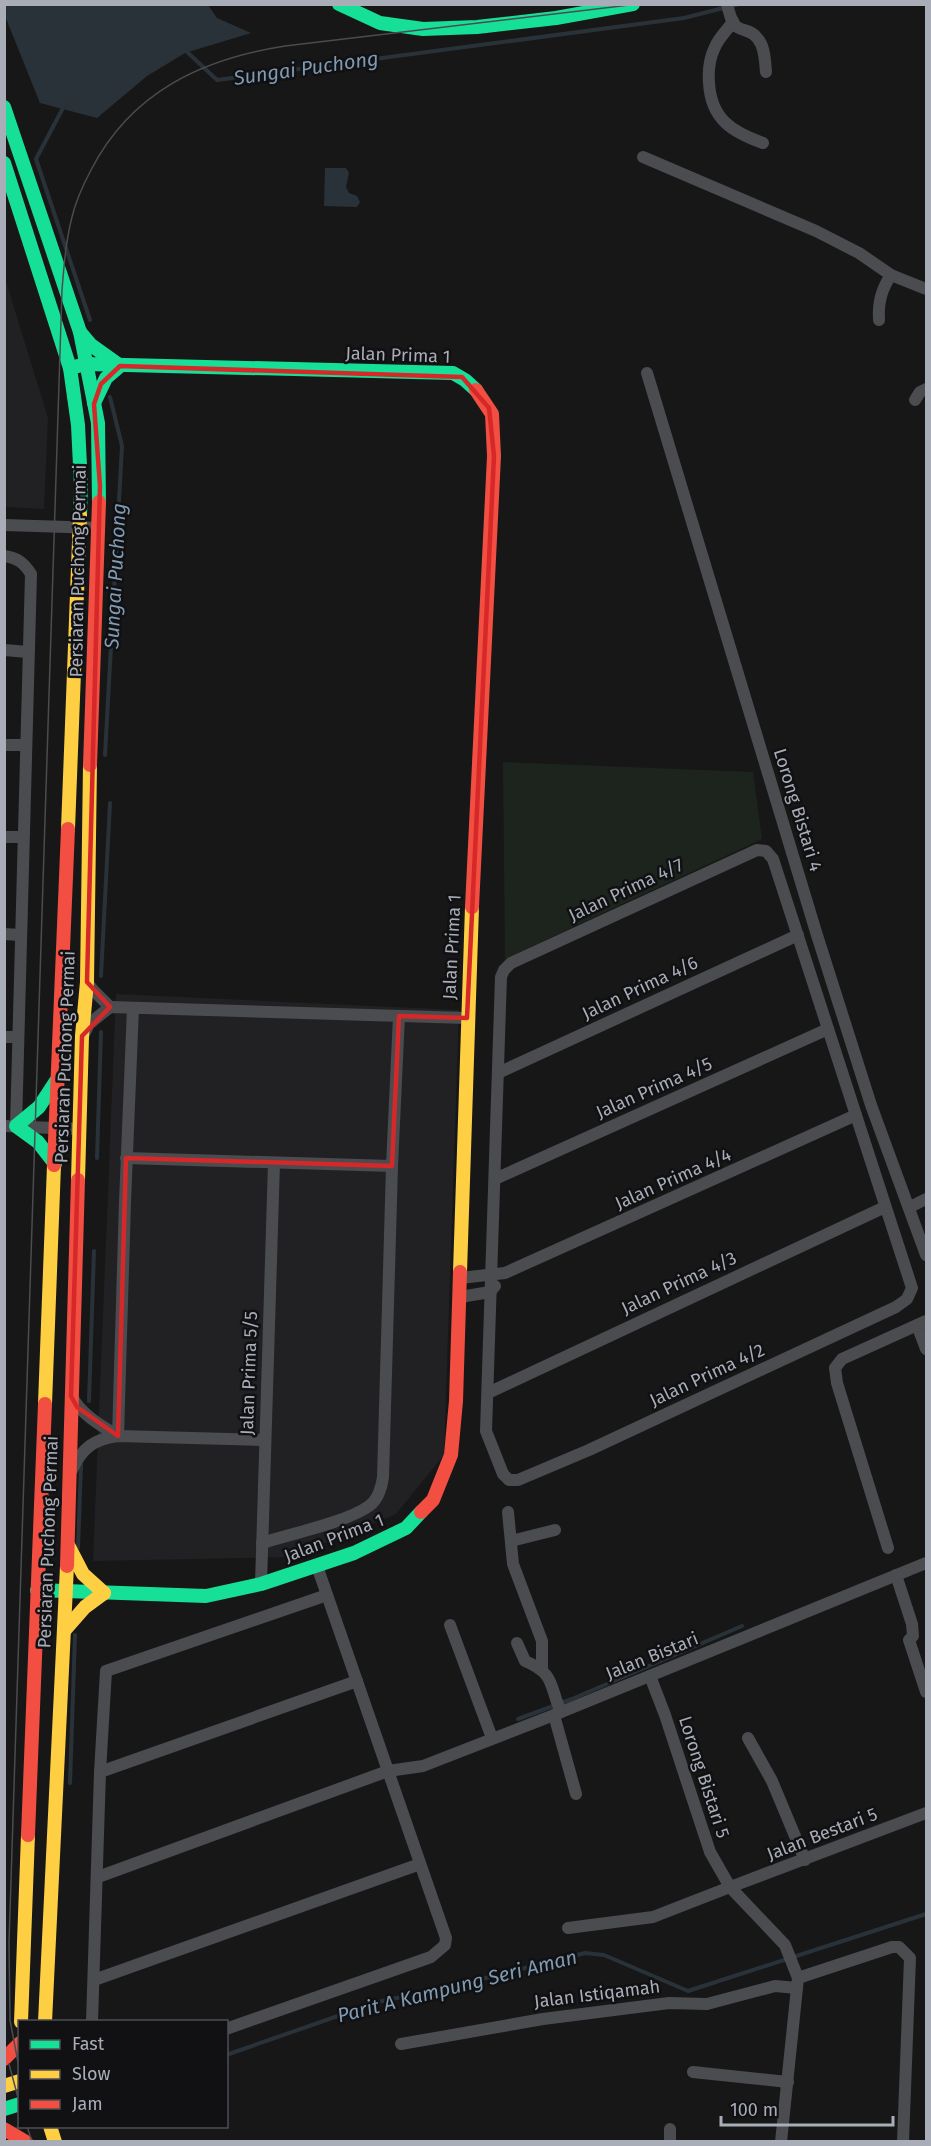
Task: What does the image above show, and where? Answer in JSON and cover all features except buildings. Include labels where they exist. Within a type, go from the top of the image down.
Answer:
[{"type":"main road","points":[[339,4],[380,23],[423,29],[477,27],[556,18],[633,4]]},
{"type":"main road","name":"Persiaran Puchong Permai","points":[[4,107],[80,332],[98,434],[99,528],[90,778],[87,982],[82,1036],[66,1592],[45,2020]]},
{"type":"main road","name":"Persiaran Puchong Permai","points":[[4,163],[70,368],[81,486],[21,2020]]},
{"type":"main road","points":[[80,332],[91,345],[120,366],[112,371],[101,384],[94,404]]},
{"type":"main road","name":"Jalan Prima 1","points":[[38,1590],[206,1596],[261,1584],[354,1553],[406,1528],[433,1500],[451,1455],[456,1401],[467,1018],[494,456],[492,414],[489,408],[467,381],[453,374],[86,364],[70,368]]},
{"type":"main road","points":[[70,779],[90,778]]},
{"type":"main road","points":[[10,1126],[30,1118],[41,1106],[58,1077]]},
{"type":"main road","points":[[10,1126],[38,1142],[55,1164]]},
{"type":"main road","points":[[64,1631],[85,1606],[104,1593],[83,1574],[66,1541]]},
{"type":"main road","points":[[4,2059],[18,2045]]},
{"type":"main road","points":[[4,2128],[27,2142]]},
{"type":"street","points":[[730,13],[738,27],[746,29],[757,37],[762,45],[766,72]]},
{"type":"street","points":[[730,13],[708,65],[710,98],[715,113],[731,128],[763,143]]},
{"type":"street","points":[[643,157],[816,231],[859,253],[891,275],[927,289]]},
{"type":"street","points":[[879,320],[878,308],[882,289],[891,275]]},
{"type":"street","name":"Lorong Bistari 4","points":[[647,373],[816,932],[871,1105],[927,1255]]},
{"type":"street","points":[[915,400],[920,392],[927,389]]},
{"type":"street","points":[[4,525],[99,528]]},
{"type":"street","points":[[4,556],[15,557],[31,574],[20,935],[11,1037],[10,1126],[80,1129]]},
{"type":"street","points":[[4,651],[28,652]]},
{"type":"street","points":[[4,745],[26,746]]},
{"type":"street","points":[[4,837],[23,837]]},
{"type":"street","name":"Jalan Prima 4/7","points":[[498,1073],[501,977],[504,970],[511,963],[635,904],[757,850],[766,851],[772,859],[798,935]]},
{"type":"street","points":[[4,934],[20,935]]},
{"type":"street","points":[[798,935],[885,1207]]},
{"type":"street","name":"Jalan Prima 4/6","points":[[498,1073],[798,935]]},
{"type":"street","points":[[87,982],[110,1007]]},
{"type":"street","points":[[82,1036],[89,1024],[110,1007],[467,1018]]},
{"type":"street","points":[[118,1436],[133,1008]]},
{"type":"street","points":[[262,1543],[351,1515],[371,1505],[381,1488],[384,1477],[392,1166],[399,1016]]},
{"type":"street","name":"Jalan Prima 4/5","points":[[495,1179],[828,1029]]},
{"type":"street","points":[[488,1393],[498,1073]]},
{"type":"street","name":"Jalan Prima 4/4","points":[[460,1278],[505,1273],[856,1115]]},
{"type":"street","points":[[126,1158],[392,1166]]},
{"type":"street","name":"Jalan Prima 5/5","points":[[261,1584],[274,1163]]},
{"type":"street","points":[[910,1207],[927,1199]]},
{"type":"street","name":"Jalan Prima 4/2","points":[[488,1393],[486,1431],[503,1474],[509,1480],[518,1480],[589,1450],[896,1307],[907,1299],[912,1288],[885,1207]]},
{"type":"street","name":"Jalan Prima 4/3","points":[[488,1393],[885,1207]]},
{"type":"street","name":"Jalan Prima 4/4","points":[[490,1292],[505,1273]]},
{"type":"street","points":[[459,1297],[490,1292]]},
{"type":"street","points":[[888,1548],[837,1383],[835,1368],[842,1359],[922,1323],[927,1349]]},
{"type":"street","points":[[71,1396],[77,1407],[118,1436]]},
{"type":"street","points":[[69,1477],[78,1458],[86,1448],[101,1438],[118,1436],[265,1440]]},
{"type":"street","points":[[508,1512],[513,1564],[542,1641],[542,1668],[551,1683],[576,1794]]},
{"type":"street","points":[[511,1540],[555,1530]]},
{"type":"street","name":"Jalan Bistari","points":[[98,1877],[388,1771],[423,1766],[558,1709],[650,1676],[927,1563]]},
{"type":"street","points":[[228,2028],[437,1954],[445,1946],[446,1938],[317,1566]]},
{"type":"street","points":[[896,1575],[912,1623],[913,1636],[909,1640],[927,1692]]},
{"type":"street","points":[[92,2020],[100,1772],[106,1671],[327,1595]]},
{"type":"street","points":[[450,1625],[492,1738]]},
{"type":"street","points":[[517,1643],[525,1661],[542,1668]]},
{"type":"street","name":"Lorong Bistari 5","points":[[650,1676],[710,1852],[729,1887],[785,1945],[797,1983]]},
{"type":"street","points":[[100,1772],[357,1681]]},
{"type":"street","points":[[748,1738],[772,1781],[806,1860]]},
{"type":"street","name":"Jalan Bestari 5","points":[[568,1928],[653,1917],[927,1813]]},
{"type":"street","points":[[94,1980],[420,1864]]},
{"type":"street","name":"Jalan Istiqamah","points":[[401,2044],[543,2019],[660,2004],[707,2004],[776,1986],[797,1983],[892,1947],[899,1947],[910,1958],[903,2142]]},
{"type":"street","points":[[781,2142],[797,1983]]},
{"type":"street","points":[[693,2072],[788,2082]]},
{"type":"highlighted area","points":[[120,366],[462,377],[489,408],[494,456],[467,1018],[399,1016],[392,1166],[126,1158],[118,1436],[77,1407],[71,1396],[82,1036],[110,1007],[87,982],[100,486],[94,404],[101,384]]},
{"type":"shaded area","points":[[5,4],[208,5],[217,18],[251,33],[185,53],[147,76],[97,118],[40,103],[5,16]]},
{"type":"shaded area","points":[[325,168],[346,168],[349,173],[346,187],[349,193],[357,196],[360,202],[357,207],[324,206]]},
{"type":"shaded area","points":[[4,275],[48,418],[44,509],[5,507]]},
{"type":"shaded area","points":[[503,762],[753,772],[762,839],[505,959]]},
{"type":"shaded area","points":[[116,994],[459,1010],[444,1455],[396,1514],[291,1557],[93,1561]]},
{"type":"waterway","name":"Sungai Puchong","points":[[185,50],[217,80],[684,18],[739,4]]},
{"type":"waterway","name":"Sungai Puchong","points":[[64,106],[36,159],[90,320]]},
{"type":"waterway","name":"Sungai Puchong","points":[[105,755],[122,446],[110,397]]},
{"type":"waterway","name":"Sungai Puchong","points":[[101,976],[110,803]]},
{"type":"waterway","name":"Sungai Puchong","points":[[97,1158],[101,1032]]},
{"type":"waterway","name":"Sungai Puchong","points":[[89,1401],[94,1251]]},
{"type":"waterway","name":"Sungai Puchong","points":[[78,1548],[81,1465]]},
{"type":"waterway","points":[[518,1719],[572,1699],[742,1626]]},
{"type":"waterway","name":"Sungai Puchong","points":[[70,1783],[75,1635]]},
{"type":"waterway","name":"Parit A Kampung Seri Aman","points":[[228,2054],[378,2002],[458,1985],[585,1953],[604,1955],[688,1991],[926,1914]]},
{"type":"waterway","name":"Sungai Puchong","points":[[14,2130],[18,2128]]},
{"type":"tram line","points":[[18,2062],[10,2020],[9,1943],[62,290],[67,244],[74,211],[91,170],[107,143],[127,120],[148,100],[172,84],[198,70],[225,60],[285,46],[638,4]]},
{"type":"tram line","points":[[9,2064],[18,2098]]},
{"type":"tram line","points":[[28,2128],[32,2142]]},
{"type":"traffic: fast","points":[[339,4],[380,23],[423,29],[477,27],[556,18],[633,4]]},
{"type":"traffic: fast","points":[[4,107],[80,332],[98,423],[99,502]]},
{"type":"traffic: fast","points":[[4,163],[70,368],[78,425],[80,515]]},
{"type":"traffic: fast","points":[[80,332],[91,345],[119,365]]},
{"type":"traffic: fast","points":[[70,368],[86,364],[453,373],[476,390]]},
{"type":"traffic: fast","points":[[94,403],[106,378],[120,366]]},
{"type":"traffic: fast","points":[[55,1164],[38,1142],[16,1126],[39,1107],[56,1081]]},
{"type":"traffic: fast","points":[[37,1590],[206,1596],[261,1584],[354,1553],[406,1528],[421,1512]]},
{"type":"traffic: fast","points":[[4,2109],[18,2105]]},
{"type":"traffic: slow","points":[[68,829],[80,515]]},
{"type":"traffic: slow","points":[[78,1180],[82,1036],[87,982],[90,765]]},
{"type":"traffic: slow","points":[[460,1272],[472,907]]},
{"type":"traffic: slow","points":[[45,1404],[54,1165]]},
{"type":"traffic: slow","points":[[68,1545],[83,1574],[104,1593]]},
{"type":"traffic: slow","points":[[45,2020],[67,1566]]},
{"type":"traffic: slow","points":[[64,1631],[85,1607],[104,1593]]},
{"type":"traffic: slow","points":[[21,2020],[28,1835]]},
{"type":"traffic: slow","points":[[4,2086],[18,2082]]},
{"type":"traffic: slow","points":[[51,2128],[55,2142]]},
{"type":"traffic: jam","points":[[472,907],[494,456],[492,414],[476,390]]},
{"type":"traffic: jam","points":[[90,765],[99,502]]},
{"type":"traffic: jam","points":[[54,1165],[68,829]]},
{"type":"traffic: jam","points":[[67,1566],[78,1180]]},
{"type":"traffic: jam","points":[[421,1512],[433,1500],[451,1455],[456,1401],[460,1272]]},
{"type":"traffic: jam","points":[[28,1835],[45,1404]]},
{"type":"traffic: jam","points":[[4,2059],[18,2045]]},
{"type":"traffic: jam","points":[[4,2129],[26,2142]]}]
